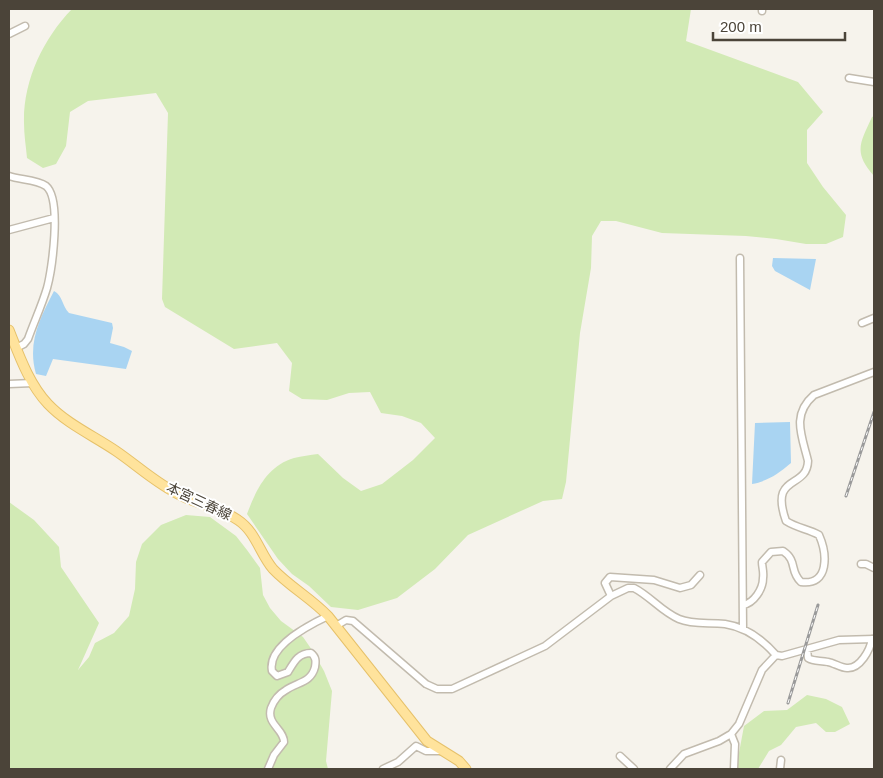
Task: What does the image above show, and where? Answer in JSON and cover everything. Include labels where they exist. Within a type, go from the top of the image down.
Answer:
[{"type":"main road","name":"本宮三春線","points":[[9,330],[26,370],[49,405],[159,483],[183,496],[213,506],[241,522],[252,535],[272,568],[316,603],[328,616],[427,741],[459,761],[466,769]]},
{"type":"street","points":[[9,34],[25,26]]},
{"type":"street","points":[[849,78],[874,82]]},
{"type":"street","points":[[9,176],[43,184],[48,188],[52,198],[54,218],[52,265],[46,291],[28,339],[24,344],[16,348]]},
{"type":"street","points":[[9,230],[54,218]]},
{"type":"street","points":[[740,258],[743,629]]},
{"type":"street","points":[[862,323],[874,318]]},
{"type":"street","points":[[744,605],[752,602],[760,589],[764,577],[762,562],[771,552],[782,551],[789,555],[794,564],[795,574],[801,582],[807,583],[819,577],[823,572],[825,563],[824,552],[819,535],[795,527],[786,521],[781,505],[784,489],[788,484],[803,476],[808,467],[800,424],[801,413],[814,395],[874,372]]},
{"type":"street","points":[[9,384],[34,383]]},
{"type":"street","points":[[861,564],[874,568]]},
{"type":"street","points":[[611,596],[605,583],[610,577],[654,580],[680,588],[691,585],[700,576]]},
{"type":"street","points":[[336,626],[346,620],[354,621],[426,684],[437,689],[452,689],[545,646],[611,596],[628,588],[634,588],[678,619],[695,623],[725,624],[743,629],[769,647],[776,655],[782,656],[839,640],[873,639],[863,659],[850,668],[811,660],[808,658],[807,649]]},
{"type":"street","points":[[268,769],[274,754],[284,742],[282,734],[274,726],[270,716],[272,706],[276,699],[288,688],[303,683],[310,678],[316,662],[314,655],[305,653],[297,657],[288,672],[277,676],[272,672],[272,659],[288,639],[328,616]]},
{"type":"street","points":[[670,769],[684,754],[719,741],[731,734],[739,724],[762,670],[776,655]]},
{"type":"street","points":[[731,734],[735,744],[734,769]]},
{"type":"street","points":[[383,769],[398,762],[416,746],[426,751],[441,751]]},
{"type":"street","points":[[620,756],[634,769]]},
{"type":"street","points":[[780,769],[781,760]]},
{"type":"green space","points":[[72,9],[691,9],[686,41],[798,82],[823,112],[807,130],[807,163],[823,187],[846,215],[843,237],[826,244],[806,244],[746,236],[662,233],[616,221],[601,221],[592,236],[591,268],[580,333],[566,482],[562,499],[543,501],[468,535],[435,569],[397,598],[358,610],[331,607],[309,586],[292,574],[278,559],[247,514],[254,496],[264,480],[277,467],[297,457],[318,454],[343,478],[361,491],[382,484],[413,460],[435,438],[421,423],[402,416],[381,413],[370,392],[349,393],[327,400],[302,399],[289,391],[292,363],[277,343],[234,349],[165,307],[162,299],[168,113],[156,93],[88,101],[70,112],[66,146],[56,164],[43,168],[27,158],[24,127],[27,92],[31,76],[44,47]]},
{"type":"green space","points":[[874,116],[874,176],[863,160],[861,147],[864,134]]},
{"type":"green space","points":[[9,502],[34,520],[59,547],[61,567],[99,623],[78,670],[89,657],[95,643],[114,633],[129,616],[135,589],[136,562],[142,544],[161,525],[186,515],[210,517],[236,536],[260,568],[263,595],[270,608],[281,621],[303,637],[324,671],[332,691],[326,761],[328,769],[9,769]]},
{"type":"green space","points":[[807,695],[826,699],[842,707],[850,724],[835,732],[826,732],[816,723],[796,727],[781,745],[769,751],[758,769],[736,769],[744,726],[764,711],[787,710]]},
{"type":"water","points":[[773,258],[816,259],[810,290],[775,271],[772,266]]},
{"type":"water","points":[[54,291],[69,313],[112,323],[110,343],[132,351],[126,369],[53,359],[46,376],[36,374],[33,352],[36,331]]},
{"type":"water","points":[[790,422],[791,463],[773,476],[752,484],[755,423]]},
{"type":"railway","points":[[846,496],[874,412]]},
{"type":"railway","points":[[788,703],[818,605]]}]
